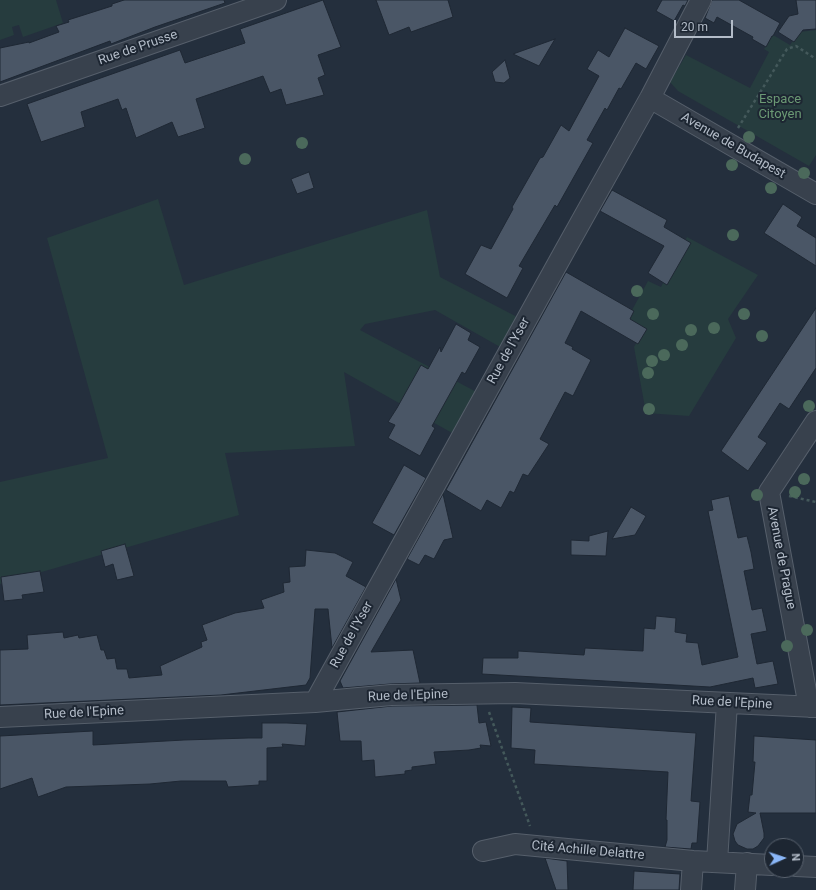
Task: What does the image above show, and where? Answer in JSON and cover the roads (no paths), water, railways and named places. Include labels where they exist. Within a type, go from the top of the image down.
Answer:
[{"type":"street","name":"Rue de Prusse","points":[[0,96],[276,0]]},
{"type":"street","name":"Rue de l'Yser","points":[[315,702],[650,98],[701,0]]},
{"type":"street","name":"Avenue de Budapest","points":[[650,98],[816,194]]},
{"type":"street","name":"Avenue de Prague","points":[[813,707],[769,492],[816,420]]},
{"type":"street","name":"Rue de l'Epine","points":[[0,717],[315,702],[391,695],[515,692],[813,707]]},
{"type":"street","points":[[717,862],[727,703]]},
{"type":"street","name":"Cité Achille Delattre","points":[[483,851],[515,844],[693,861],[764,864]]},
{"type":"street","points":[[691,890],[693,861]]},
{"type":"street","points":[[745,890],[747,863]]},
{"type":"street","points":[[804,866],[816,867]]},
{"type":"park label","name":"Espace Citoyen","points":[[780,108]]}]
